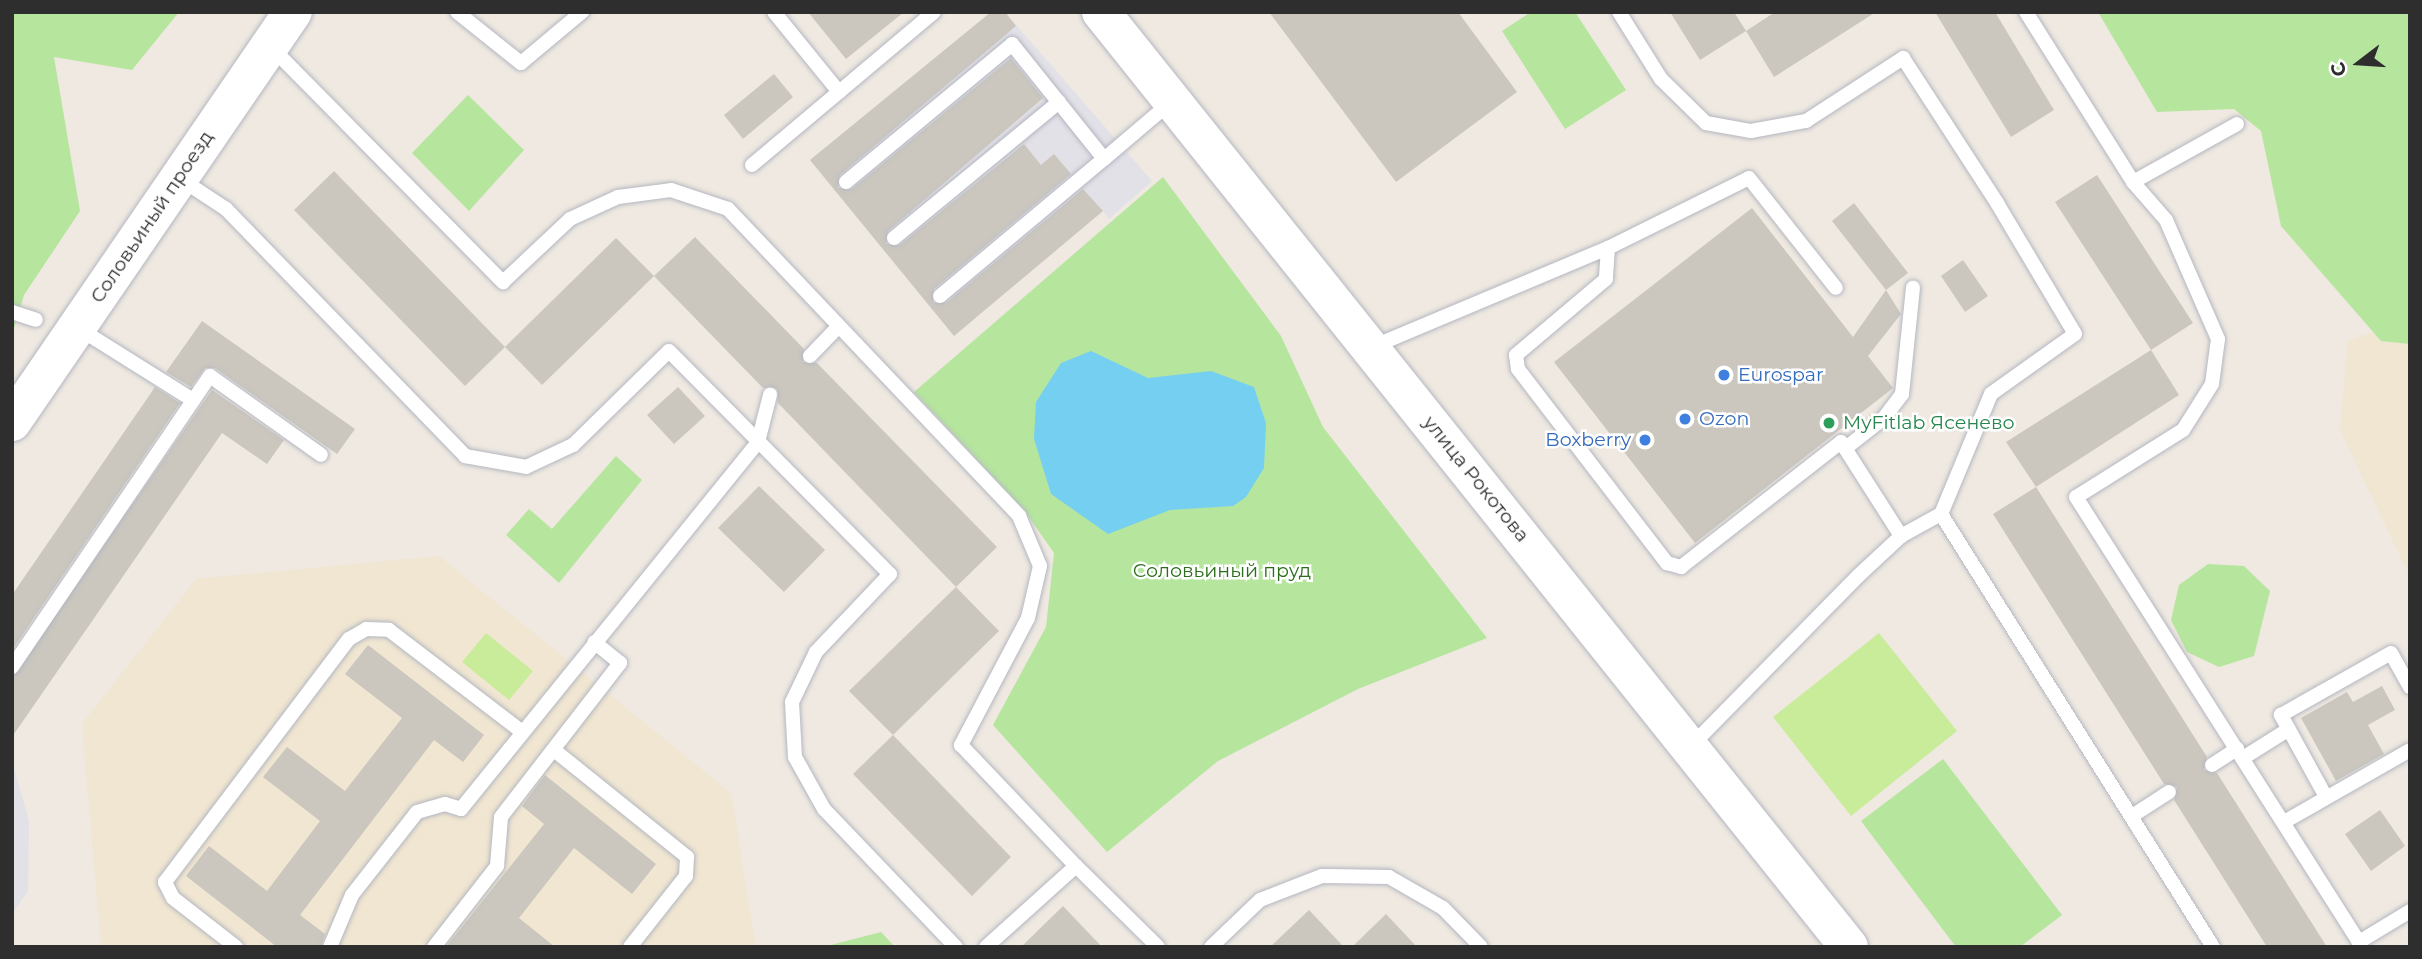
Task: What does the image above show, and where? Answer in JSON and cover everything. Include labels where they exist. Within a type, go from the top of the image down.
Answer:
[{"type":"street","name":"Соловьиный проезд","points":[[12,422],[293,12]]},
{"type":"street","name":"улица Рокотова","points":[[1101,12],[1849,947]]},
{"type":"lane","points":[[457,12],[521,63],[582,12]]},
{"type":"lane","points":[[774,12],[839,92]]},
{"type":"lane","points":[[752,164],[934,12]]},
{"type":"lane","points":[[1619,12],[1661,79],[1706,123],[1751,131],[1806,121],[1903,58],[1990,192],[2075,334],[1992,394],[1941,514],[1901,536],[1690,747]]},
{"type":"lane","points":[[2026,12],[2133,182],[2166,220],[2218,339],[2212,384],[2183,430],[2076,497],[2358,942],[2410,911]]},
{"type":"lane","points":[[846,181],[1012,44],[1104,159]]},
{"type":"lane","points":[[269,45],[503,282],[570,219],[618,197],[671,190],[728,209],[1019,516],[1040,566],[1028,618],[961,745],[1076,866],[1158,947]]},
{"type":"lane","points":[[940,296],[1172,101]]},
{"type":"lane","points":[[894,238],[1059,102]]},
{"type":"lane","points":[[2133,182],[2237,124]]},
{"type":"lane","points":[[178,178],[226,209],[465,456],[526,467],[573,445],[669,351],[890,574],[816,652],[792,702],[795,757],[824,809],[956,947]]},
{"type":"lane","points":[[1371,348],[1608,248],[1749,178],[1836,288]]},
{"type":"lane","points":[[1608,248],[1606,279],[1516,355],[1518,369],[1668,563],[1681,567],[1841,442],[1847,447],[1901,536]]},
{"type":"lane","points":[[1847,447],[1884,418],[1902,394],[1913,288]]},
{"type":"lane","points":[[12,312],[36,320]]},
{"type":"lane","points":[[77,327],[192,400]]},
{"type":"lane","points":[[810,356],[838,327]]},
{"type":"lane","points":[[12,667],[210,376],[321,455]]},
{"type":"lane","points":[[330,947],[352,895],[417,812],[445,804],[461,809],[520,731],[758,442],[770,395]]},
{"type":"lane","points":[[1941,514],[2213,947]]},
{"type":"lane","points":[[236,947],[173,898],[164,882],[349,639],[366,629],[389,630],[520,731]]},
{"type":"lane","points":[[435,947],[497,866],[501,817],[620,663],[594,642]]},
{"type":"lane","points":[[2326,797],[2281,715],[2391,653],[2410,687]]},
{"type":"lane","points":[[2212,765],[2289,729]]},
{"type":"lane","points":[[554,750],[687,857],[686,876],[630,947]]},
{"type":"lane","points":[[2284,822],[2410,750]]},
{"type":"lane","points":[[2132,816],[2169,792]]},
{"type":"lane","points":[[985,947],[1076,866]]},
{"type":"lane","points":[[1211,947],[1260,900],[1322,876],[1389,877],[1443,908],[1480,947]]},
{"type":"shaded area","points":[[991,12],[1005,12],[1152,181],[1109,219],[1103,211],[954,336],[810,160]]},
{"type":"shaded area","points":[[2410,318],[2410,577],[2340,430],[2348,341]]},
{"type":"shaded area","points":[[439,556],[731,793],[756,947],[101,946],[82,724],[196,579]]},
{"type":"shaded area","points":[[12,761],[29,821],[28,891],[12,914]]},
{"type":"green space","points":[[12,12],[179,12],[132,70],[54,57],[80,211],[24,295],[12,335]]},
{"type":"green space","points":[[1531,12],[1575,12],[1626,90],[1565,129],[1502,31]]},
{"type":"green space","points":[[2098,12],[2410,12],[2410,344],[2381,341],[2281,226],[2261,131],[2234,109],[2157,112]]},
{"type":"green space","points":[[468,95],[524,150],[469,211],[412,153]]},
{"type":"green space","name":"Соловьиный пруд","points":[[1163,177],[1281,336],[1323,427],[1487,638],[1358,689],[1218,761],[1107,852],[993,725],[1046,627],[1054,553],[1024,510],[914,392]]},
{"type":"green space","points":[[616,456],[642,480],[559,583],[506,535],[529,509],[552,529]]},
{"type":"green space","points":[[2208,564],[2244,566],[2270,591],[2254,656],[2219,667],[2187,652],[2171,620],[2179,585]]},
{"type":"green space","points":[[486,633],[533,671],[509,700],[462,662]]},
{"type":"green space","points":[[1879,633],[1957,731],[1851,816],[1773,717]]},
{"type":"green space","points":[[1943,759],[2062,915],[2020,947],[1956,947],[1861,821]]},
{"type":"green space","points":[[881,932],[895,947],[831,947],[831,945]]},
{"type":"water","points":[[1091,351],[1148,378],[1211,371],[1254,387],[1266,423],[1264,468],[1246,497],[1233,506],[1170,510],[1108,534],[1051,494],[1034,439],[1036,402],[1061,363]]},
{"type":"building","points":[[808,12],[904,12],[846,59]]},
{"type":"building","points":[[991,12],[1005,12],[1016,26],[840,175],[838,188],[852,189],[1011,58],[1043,98],[888,231],[886,244],[900,245],[1024,144],[1041,165],[1054,154],[1071,174],[934,289],[933,303],[946,303],[1083,189],[1103,211],[954,336],[810,160]]},
{"type":"building","points":[[1269,12],[1458,12],[1517,92],[1396,182]]},
{"type":"building","points":[[1670,12],[1734,12],[1746,31],[1700,60]]},
{"type":"building","points":[[1775,12],[1876,12],[1774,77],[1746,31]]},
{"type":"building","points":[[1935,12],[1995,12],[2054,110],[2011,137]]},
{"type":"building","points":[[774,74],[793,97],[743,139],[724,115]]},
{"type":"building","points":[[334,171],[505,347],[465,386],[294,210]]},
{"type":"building","points":[[2097,175],[2193,323],[2151,350],[2055,202]]},
{"type":"building","points":[[1854,203],[1908,273],[1886,290],[1832,221]]},
{"type":"building","name":"Eurospar","points":[[1752,208],[1853,337],[1886,290],[1901,314],[1868,356],[1893,388],[1695,543],[1554,362]]},
{"type":"building","points":[[695,237],[804,349],[803,362],[817,363],[997,547],[956,587],[778,403],[777,389],[763,388],[654,276]]},
{"type":"building","points":[[616,238],[654,276],[542,385],[505,347]]},
{"type":"building","points":[[1963,260],[1988,296],[1965,312],[1941,276]]},
{"type":"building","points":[[202,321],[355,429],[337,454],[215,368],[205,368],[191,387],[166,372]]},
{"type":"building","points":[[2151,350],[2179,395],[2036,487],[2006,442]]},
{"type":"building","points":[[155,387],[180,403],[12,650],[12,595]]},
{"type":"building","points":[[678,387],[705,416],[674,444],[647,415]]},
{"type":"building","points":[[212,390],[284,440],[267,464],[222,433],[12,737],[12,677]]},
{"type":"building","points":[[759,486],[825,550],[784,592],[718,528]]},
{"type":"building","points":[[2036,487],[2207,757],[2204,770],[2217,773],[2327,947],[2267,947],[2174,800],[2177,787],[2164,784],[1993,514]]},
{"type":"building","points":[[956,587],[999,631],[893,735],[849,691]]},
{"type":"building","points":[[368,645],[484,735],[463,762],[434,740],[300,915],[325,934],[321,947],[277,947],[186,876],[209,846],[267,891],[320,821],[263,777],[287,747],[345,791],[402,718],[345,674]]},
{"type":"building","points":[[2382,686],[2395,710],[2368,725],[2384,754],[2336,781],[2301,718],[2347,692],[2353,702]]},
{"type":"building","points":[[893,735],[1011,857],[972,896],[853,774]]},
{"type":"building","points":[[545,775],[656,864],[632,894],[574,848],[519,918],[555,947],[446,947],[544,824],[522,806]]},
{"type":"building","points":[[2380,810],[2405,846],[2371,871],[2345,834]]},
{"type":"building","points":[[1063,906],[1102,947],[1021,947]]},
{"type":"building","points":[[1309,910],[1344,947],[1270,947]]},
{"type":"building","points":[[1386,914],[1417,947],[1352,947]]},
{"type":"place","name":"Eurospar","points":[[1724,375]]},
{"type":"place","name":"Ozon","points":[[1685,419]]},
{"type":"place","name":"MyFitlab Ясенево","points":[[1829,423]]},
{"type":"place","name":"Boxberry","points":[[1645,440]]}]
